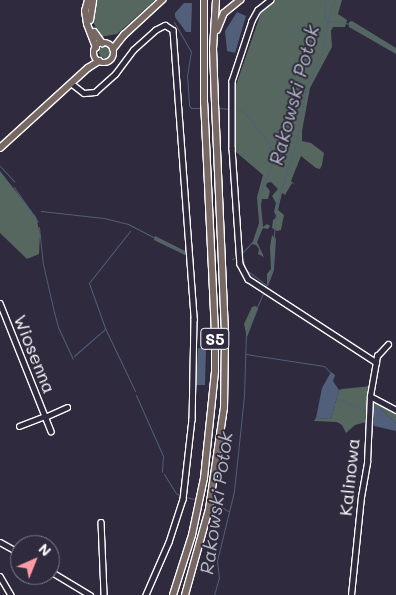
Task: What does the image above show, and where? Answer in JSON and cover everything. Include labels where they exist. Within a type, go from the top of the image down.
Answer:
[{"type":"highway","points":[[88,0],[85,11],[87,24],[105,46]]},
{"type":"highway","points":[[93,0],[90,23],[105,46]]},
{"type":"highway","name":"S5","points":[[173,595],[192,535],[202,488],[209,443],[215,371],[215,324],[204,103],[204,0]]},
{"type":"highway","name":"S5","points":[[185,595],[209,509],[221,444],[224,408],[225,323],[214,48],[216,0]]},
{"type":"highway","points":[[214,48],[220,20],[228,8],[240,0]]},
{"type":"main road","points":[[0,148],[88,68],[105,46],[124,35],[162,0]]},
{"type":"main road","points":[[97,58],[106,62],[111,60],[114,54],[105,46]]},
{"type":"street","points":[[271,0],[258,10],[252,21],[232,81],[231,138],[240,264],[248,279],[376,362],[378,353],[388,344]]},
{"type":"street","points":[[72,83],[84,93],[95,92],[115,74],[133,50],[155,30],[165,25],[173,30],[194,319],[192,419],[183,499],[169,542],[146,595]]},
{"type":"street","name":"Wiosenna","points":[[0,303],[51,431]]},
{"type":"street","name":"Kalinowa","points":[[351,595],[361,497],[368,462],[370,396],[376,362]]},
{"type":"street","points":[[370,396],[396,410]]},
{"type":"street","name":"Wiosenna","points":[[19,426],[67,407]]},
{"type":"street","points":[[101,522],[104,595]]},
{"type":"street","points":[[0,576],[11,595]]},
{"type":"street","points":[[60,577],[90,595]]},
{"type":"green space","points":[[96,0],[155,0],[117,34],[100,37],[92,19]]},
{"type":"green space","points":[[276,0],[342,0],[338,14],[347,20],[345,27],[333,27],[331,31],[332,47],[310,88],[302,131],[302,141],[311,143],[324,153],[322,165],[320,169],[316,168],[301,156],[291,181],[295,185],[292,183],[285,195],[282,193],[278,210],[284,215],[281,230],[277,231],[272,228],[273,220],[277,217],[274,212],[276,203],[272,196],[278,189],[271,182],[267,183],[266,186],[270,191],[268,199],[262,199],[261,205],[263,227],[267,224],[270,226],[268,229],[263,228],[257,242],[264,257],[258,254],[259,249],[256,245],[252,244],[259,223],[257,197],[263,175],[236,152],[236,85],[261,13]]},
{"type":"green space","points":[[352,21],[396,48],[396,54],[349,27],[349,22]]},
{"type":"green space","points":[[103,46],[107,46],[111,52],[107,58],[103,58],[99,54],[99,50]]},
{"type":"green space","points":[[0,171],[36,217],[40,234],[39,254],[27,259],[0,233]]},
{"type":"green space","points":[[272,235],[276,239],[274,270],[268,286],[267,274],[271,269],[270,247]]},
{"type":"green space","points":[[155,236],[185,251],[185,255],[154,240]]},
{"type":"green space","points":[[256,306],[258,309],[247,337],[244,324],[252,307]]},
{"type":"green space","points":[[371,386],[366,422],[355,425],[346,433],[342,425],[337,422],[314,421],[316,418],[331,419],[339,390]]},
{"type":"green space","points":[[374,399],[396,412],[396,423],[380,408],[372,409]]},
{"type":"water","points":[[184,3],[192,3],[191,32],[186,32],[175,17],[175,13]]},
{"type":"water","points":[[237,12],[246,16],[235,53],[227,51],[225,31]]},
{"type":"water","points":[[198,348],[206,349],[205,385],[196,385]]},
{"type":"water","points":[[331,372],[335,375],[333,381],[339,390],[331,419],[316,418],[322,388]]},
{"type":"water","points":[[373,406],[380,408],[396,423],[396,431],[374,426],[371,418]]},
{"type":"waterway","points":[[326,0],[324,16],[327,22],[339,21],[352,25],[396,50]]},
{"type":"waterway","name":"Rakowski Potok","points":[[266,286],[272,272],[275,219],[279,196],[296,143],[306,87],[322,52],[330,10],[335,0]]},
{"type":"waterway","points":[[174,22],[191,51],[187,75],[189,105],[191,108],[199,108]]},
{"type":"waterway","points":[[220,108],[229,109]]},
{"type":"waterway","points":[[235,109],[244,112],[268,142],[272,151],[272,163],[259,197],[260,226],[256,238],[242,253],[245,269],[266,285]]},
{"type":"waterway","points":[[0,166],[14,181]]},
{"type":"waterway","points":[[14,187],[38,222]]},
{"type":"waterway","points":[[41,211],[104,218],[128,224],[186,254]]},
{"type":"waterway","points":[[39,227],[43,264],[54,312],[58,327],[73,359]]},
{"type":"waterway","points":[[130,231],[89,283],[105,328],[135,391]]},
{"type":"waterway","points":[[232,259],[237,257]]},
{"type":"waterway","name":"Rakowski Potok","points":[[214,595],[219,578],[217,561],[234,491],[244,396],[246,333],[264,291]]},
{"type":"waterway","points":[[74,356],[105,329]]},
{"type":"waterway","name":"Rakowski Potok","points":[[246,354],[324,366],[332,374]]},
{"type":"waterway","points":[[136,395],[163,456],[162,472]]},
{"type":"waterway","name":"Rakowski Potok","points":[[338,398],[367,412]]},
{"type":"waterway","points":[[164,474],[176,493],[181,496]]},
{"type":"waterway","points":[[186,497],[194,499]]},
{"type":"waterway","points":[[218,505],[228,511]]}]
